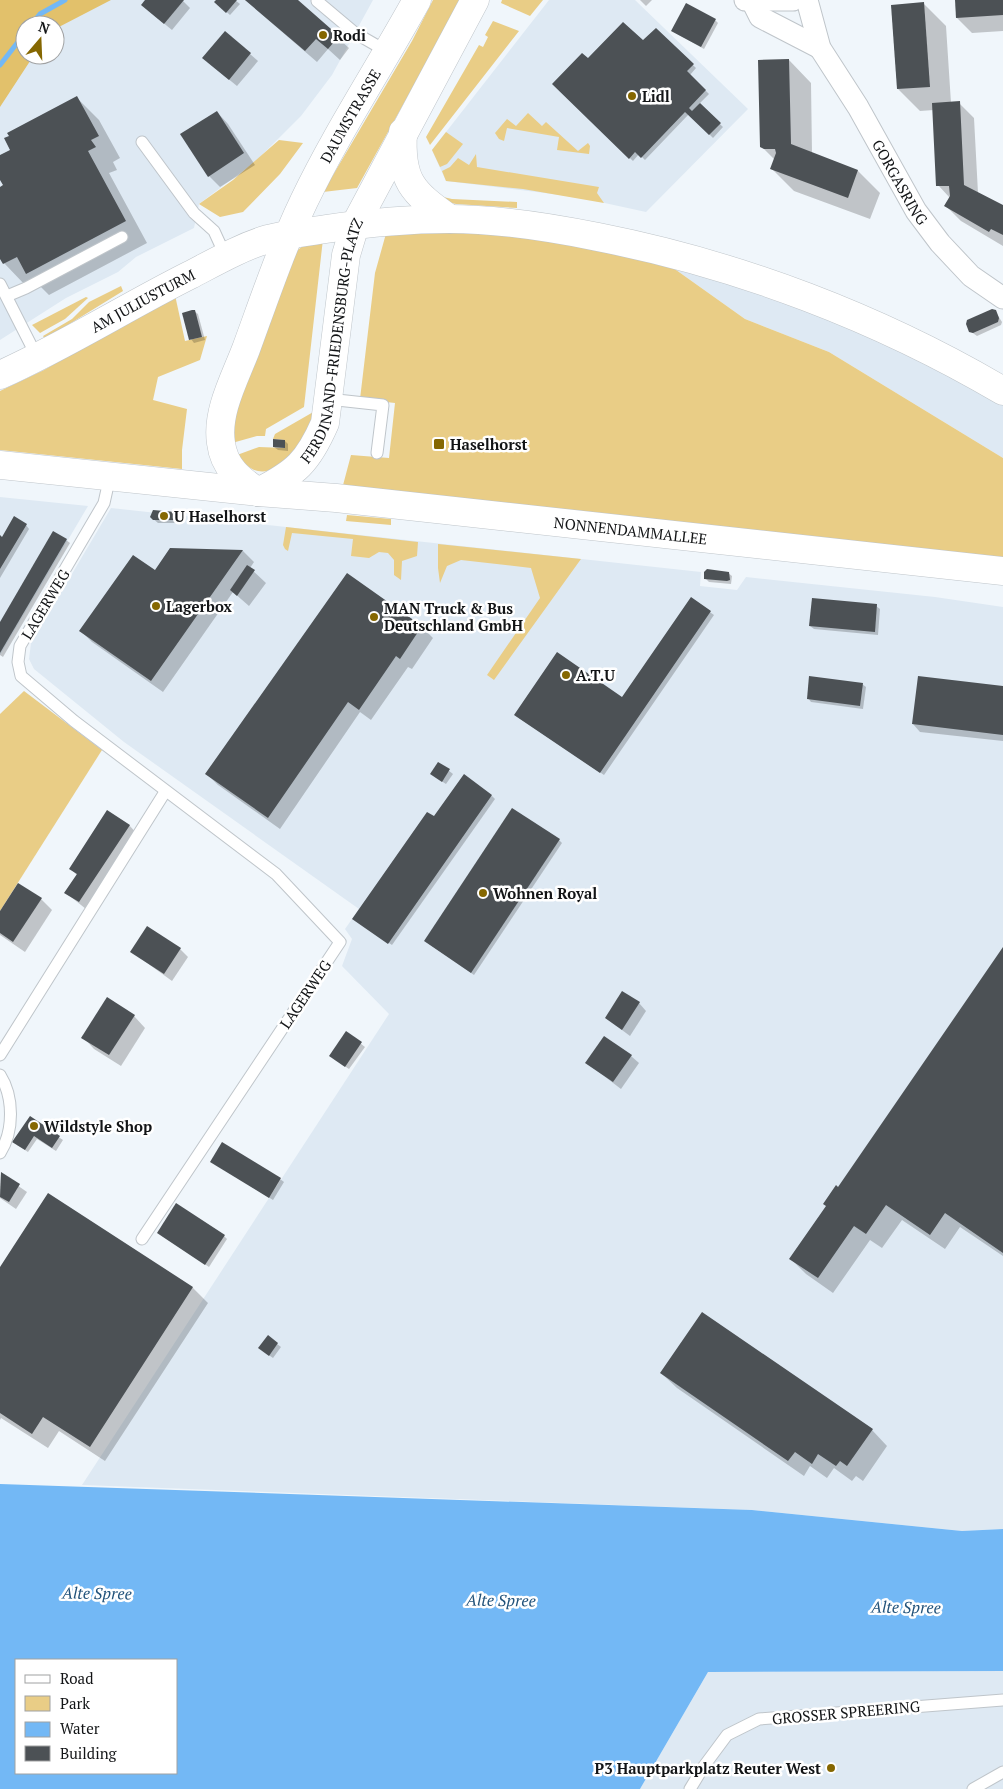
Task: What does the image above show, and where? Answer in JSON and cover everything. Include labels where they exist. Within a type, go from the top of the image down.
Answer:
[{"type":"main road","name":"DAUMSTRASSE","points":[[290,235],[322,167],[417,0]]},
{"type":"main road","points":[[355,225],[403,131],[475,0]]},
{"type":"main road","points":[[403,131],[402,164],[410,182],[423,200],[450,219]]},
{"type":"main road","points":[[355,225],[450,219],[557,228],[624,242],[699,261],[764,282],[863,320],[942,357],[1003,391]]},
{"type":"main road","name":"FERDINAND-FRIEDENSBURG-PLATZ","points":[[258,492],[279,482],[296,470],[314,449],[325,423],[346,254],[355,225],[290,235]]},
{"type":"main road","points":[[258,492],[238,479],[228,466],[220,442],[220,425],[232,386],[290,235]]},
{"type":"main road","name":"AM JULIUSTURM","points":[[0,375],[38,358],[158,291],[226,256],[269,239],[290,235]]},
{"type":"main road","points":[[0,465],[258,492]]},
{"type":"main road","name":"NONNENDAMMALLEE","points":[[258,492],[336,498],[1003,571]]},
{"type":"street","points":[[748,1],[793,0]]},
{"type":"street","name":"GORGASRING","points":[[807,0],[820,48],[858,107],[916,211],[940,243],[971,276],[1003,298]]},
{"type":"street","name":"GORGASRING","points":[[748,1],[760,17],[820,48]]},
{"type":"lane","points":[[317,1],[355,33],[388,52]]},
{"type":"lane","points":[[142,142],[194,213],[214,231],[226,256]]},
{"type":"lane","points":[[7,296],[26,288],[122,237]]},
{"type":"lane","points":[[0,284],[38,358]]},
{"type":"lane","points":[[328,400],[383,405],[377,452]]},
{"type":"lane","name":"LAGERWEG","points":[[110,476],[104,503],[20,646],[18,662],[21,676],[74,721],[165,792],[276,874],[340,942],[142,1239]]},
{"type":"lane","points":[[0,1055],[165,792]]},
{"type":"lane","points":[[0,1075],[5,1083],[11,1114],[5,1145],[0,1153]]},
{"type":"lane","name":"GROSSER SPREERING","points":[[690,1789],[727,1735],[759,1719],[1003,1700]]},
{"type":"lane","points":[[973,1789],[1003,1772]]},
{"type":"shaded area","points":[[0,0],[373,0],[332,75],[301,116],[256,161],[199,204],[194,228],[136,257],[118,272],[66,298],[0,340]]},
{"type":"shaded area","points":[[0,0],[111,0],[65,24],[65,15],[15,15],[15,65],[27,65],[0,107]]},
{"type":"shaded area","points":[[549,0],[635,0],[748,109],[646,212],[577,197],[446,181],[432,150]]},
{"type":"shaded area","points":[[662,260],[806,306],[1003,401],[1003,458],[829,352],[745,319]]},
{"type":"shaded area","points":[[0,497],[88,506],[0,655]]},
{"type":"shaded area","points":[[111,508],[701,572],[700,586],[737,590],[746,577],[935,597],[1003,607],[1003,1529],[962,1531],[752,1510],[82,1485],[389,1014],[342,966],[352,939],[345,929],[359,909],[124,742],[34,669],[29,659],[31,643]]},
{"type":"shaded area","points":[[1003,1671],[1003,1789],[640,1789],[708,1672]]},
{"type":"green space","points":[[433,0],[461,0],[357,188],[323,192],[412,41]]},
{"type":"green space","points":[[502,0],[543,0],[530,16],[501,3]]},
{"type":"green space","points":[[493,21],[519,31],[430,145],[426,137],[479,45],[483,47],[488,37],[485,35]]},
{"type":"green space","points":[[528,113],[542,126],[546,122],[578,151],[588,143],[590,146],[589,154],[557,150],[559,137],[507,128],[504,141],[499,139],[495,133],[507,119],[516,126]]},
{"type":"green space","points":[[446,132],[463,144],[447,164],[440,167],[432,150]]},
{"type":"green space","points":[[279,140],[303,143],[280,174],[243,212],[220,217],[199,204],[233,180]]},
{"type":"green space","points":[[476,154],[477,167],[599,187],[597,193],[604,203],[523,189],[446,181],[442,171],[450,167],[458,158],[469,165]]},
{"type":"green space","points":[[439,196],[452,199],[517,202],[517,208],[456,204],[447,202]]},
{"type":"green space","points":[[387,230],[537,235],[662,260],[745,319],[829,352],[1003,458],[1003,563],[342,489],[351,455],[389,458],[395,403],[360,399],[375,273]]},
{"type":"green space","points":[[323,239],[304,407],[266,429],[265,436],[257,436],[232,443],[230,425],[294,253],[309,241]]},
{"type":"green space","points":[[121,286],[123,291],[45,339],[43,336],[72,319],[89,302]]},
{"type":"green space","points":[[175,295],[185,341],[207,336],[200,360],[158,377],[153,400],[187,409],[182,450],[182,469],[0,450],[0,391],[44,370]]},
{"type":"green space","points":[[86,297],[88,298],[65,319],[40,333],[32,325]]},
{"type":"green space","points":[[315,411],[306,440],[284,461],[271,470],[257,471],[244,463],[237,455],[259,447],[285,448],[285,440],[273,439],[275,434]]},
{"type":"green space","points":[[347,515],[391,519],[391,525],[346,521]]},
{"type":"green space","points":[[286,527],[418,542],[417,556],[402,561],[401,580],[394,575],[394,560],[388,553],[379,552],[369,558],[351,556],[353,539],[292,533],[288,551],[283,545]]},
{"type":"green space","points":[[438,544],[581,559],[494,680],[487,675],[540,598],[531,568],[461,560],[447,566],[440,583]]},
{"type":"green space","points":[[24,691],[102,750],[0,911],[0,714]]},
{"type":"water","name":"Alte Spree","points":[[0,1484],[752,1510],[962,1531],[1003,1529],[1003,1671],[708,1672],[640,1789],[0,1789]]},
{"type":"building","points":[[145,0],[184,0],[164,24],[141,5]]},
{"type":"building","points":[[216,0],[237,0],[226,13],[214,2]]},
{"type":"building","points":[[245,0],[298,0],[339,36],[328,49],[316,39],[305,51]]},
{"type":"building","points":[[955,0],[1003,0],[1003,15],[956,18]]},
{"type":"building","points":[[924,2],[930,87],[897,89],[891,5]]},
{"type":"building","points":[[686,3],[716,19],[701,47],[671,31]]},
{"type":"building","name":"Lidl","points":[[623,22],[643,40],[656,28],[694,64],[687,71],[706,90],[689,108],[692,111],[700,103],[721,123],[709,135],[685,112],[641,158],[635,152],[629,159],[552,84],[582,53],[588,58]]},
{"type":"building","points":[[225,31],[251,53],[229,80],[202,58]]},
{"type":"building","points":[[789,59],[791,144],[858,170],[848,198],[770,169],[776,153],[775,149],[760,147],[758,60]]},
{"type":"building","points":[[77,96],[99,136],[91,140],[96,147],[88,151],[126,221],[26,274],[17,257],[3,264],[0,259],[0,187],[3,185],[0,180],[0,155],[10,150],[4,138],[9,136],[7,133]]},
{"type":"building","points":[[960,101],[964,185],[1003,205],[1003,235],[991,229],[989,232],[944,206],[950,196],[949,186],[936,186],[932,103]]},
{"type":"building","points":[[217,111],[244,153],[208,177],[180,134]]},
{"type":"building","points":[[992,309],[996,310],[999,318],[998,322],[973,333],[969,332],[966,324],[967,320]]},
{"type":"building","points":[[195,310],[202,337],[189,340],[182,313]]},
{"type":"building","points":[[273,439],[285,440],[285,448],[273,447]]},
{"type":"building","name":"U Haselhorst","points":[[153,510],[176,512],[177,520],[153,520],[150,517]]},
{"type":"building","points":[[14,516],[27,524],[0,569],[0,535],[2,537]]},
{"type":"building","points":[[53,531],[67,539],[0,653],[0,622]]},
{"type":"building","points":[[170,548],[243,550],[151,681],[79,631],[133,555],[155,570]]},
{"type":"building","points":[[247,565],[255,570],[237,596],[230,590]]},
{"type":"building","points":[[707,569],[729,572],[730,580],[704,579],[704,572]]},
{"type":"building","points":[[347,573],[422,626],[400,659],[396,656],[359,710],[348,702],[268,818],[205,774]]},
{"type":"building","name":"A.T.U","points":[[691,597],[711,611],[600,773],[514,715],[557,652],[622,697]]},
{"type":"building","points":[[812,598],[877,604],[875,632],[809,626]]},
{"type":"building","points":[[809,676],[863,683],[860,706],[807,699]]},
{"type":"building","points":[[918,676],[1003,686],[1003,735],[912,724]]},
{"type":"building","points":[[438,762],[450,769],[442,782],[430,774]]},
{"type":"building","points":[[464,774],[492,795],[388,944],[352,919],[427,812],[434,816]]},
{"type":"building","points":[[512,808],[560,839],[471,973],[424,941]]},
{"type":"building","points":[[107,810],[130,825],[79,902],[64,893],[77,874],[69,869]]},
{"type":"building","points":[[18,883],[42,898],[13,942],[0,933],[0,911]]},
{"type":"building","points":[[147,926],[181,948],[164,974],[130,952]]},
{"type":"building","points":[[1003,947],[1003,1253],[945,1213],[930,1235],[886,1205],[866,1234],[854,1226],[818,1278],[789,1259],[826,1206],[823,1204],[836,1185],[838,1187]]},
{"type":"building","points":[[622,991],[640,1002],[622,1030],[605,1018]]},
{"type":"building","points":[[107,997],[135,1015],[109,1055],[81,1038]]},
{"type":"building","points":[[346,1031],[362,1042],[345,1067],[329,1056]]},
{"type":"building","points":[[604,1036],[632,1055],[613,1082],[585,1063]]},
{"type":"building","name":"Wildstyle Shop","points":[[30,1116],[60,1136],[52,1148],[34,1136],[25,1150],[12,1142]]},
{"type":"building","points":[[222,1142],[281,1178],[269,1198],[210,1162]]},
{"type":"building","points":[[1,1172],[20,1184],[9,1202],[0,1197]]},
{"type":"building","points":[[48,1193],[193,1287],[90,1447],[43,1417],[32,1434],[0,1413],[0,1267]]},
{"type":"building","points":[[176,1203],[225,1235],[205,1265],[157,1233]]},
{"type":"building","points":[[702,1312],[873,1429],[847,1466],[840,1461],[836,1466],[818,1454],[812,1464],[795,1452],[788,1461],[660,1373]]},
{"type":"building","points":[[268,1335],[278,1343],[269,1356],[258,1348]]},
{"type":"waterway","points":[[39,15],[65,0]]},
{"type":"waterway","points":[[0,65],[15,46]]},
{"type":"place","name":"Rodi","points":[[323,35]]},
{"type":"place","name":"Lidl","points":[[632,96]]},
{"type":"place","name":"Haselhorst","points":[[439,444]]},
{"type":"place","name":"U Haselhorst","points":[[164,516]]},
{"type":"place","name":"Lagerbox","points":[[156,606]]},
{"type":"place","name":"MAN Truck & Bus Deutschland GmbH","points":[[374,617]]},
{"type":"place","name":"A.T.U","points":[[566,675]]},
{"type":"place","name":"Wohnen Royal","points":[[483,893]]},
{"type":"place","name":"Wildstyle Shop","points":[[34,1126]]},
{"type":"place","name":"P3 Hauptparkplatz Reuter West","points":[[831,1768]]}]
